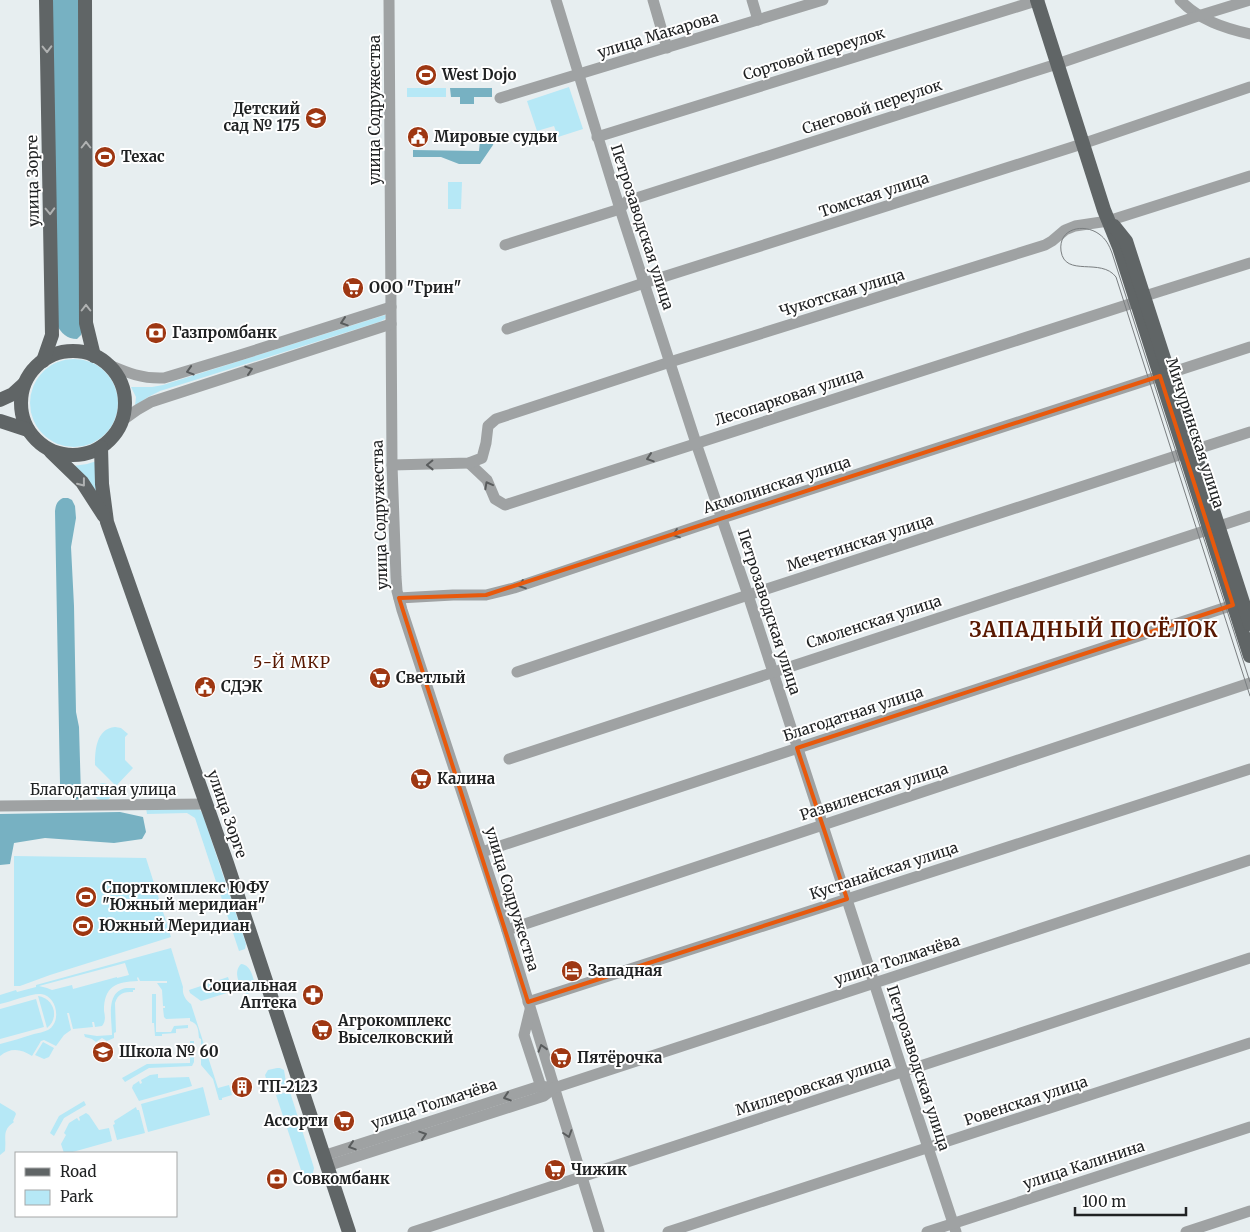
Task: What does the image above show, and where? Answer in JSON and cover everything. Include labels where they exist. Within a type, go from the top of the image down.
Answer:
[{"type":"main road","name":"улица Зорге","points":[[43,361],[52,335],[46,0]]},
{"type":"main road","points":[[85,0],[86,322],[94,356]]},
{"type":"main road","name":"Мичуринская улица","points":[[1037,0],[1108,221],[1126,240],[1140,299],[1189,451],[1214,528],[1250,624]]},
{"type":"main road","points":[[0,400],[13,394],[43,361],[55,354],[68,351],[81,352],[94,356],[107,364],[118,376],[124,390],[126,405],[123,420],[114,435],[101,447],[85,454],[66,455],[49,450],[37,441],[28,430],[22,415],[21,399],[24,384]]},
{"type":"main road","points":[[0,421],[28,430]]},
{"type":"main road","name":"улица Зорге","points":[[101,447],[102,484],[107,522],[227,863],[349,1232]]},
{"type":"main road","name":"улица Зорге","points":[[49,450],[82,482],[107,522]]},
{"type":"main road","name":"Мичуринская улица","points":[[1242,602],[1250,656]]},
{"type":"street","name":"улица Содружества","points":[[389,0],[392,466],[396,577],[399,598],[507,930],[599,1232]]},
{"type":"street","name":"Петрозаводская улица","points":[[556,0],[597,137],[644,283],[955,1228]]},
{"type":"street","points":[[653,0],[667,48]]},
{"type":"street","points":[[752,0],[758,20]]},
{"type":"street","name":"улица Макарова","points":[[500,98],[823,0]]},
{"type":"street","name":"Сортовой переулок","points":[[597,137],[1037,0]]},
{"type":"street","points":[[1180,0],[1198,16],[1219,25],[1250,34]]},
{"type":"street","name":"Снеговой переулок","points":[[506,245],[620,209],[627,201],[1057,64],[1250,0]]},
{"type":"street","name":"Томская улица","points":[[507,329],[644,283],[1082,144],[1250,87]]},
{"type":"street","name":"Чукотская улица","points":[[469,463],[482,458],[488,426],[496,419],[670,362],[1045,245],[1075,226],[1108,221],[1250,176]]},
{"type":"street","name":"Лесопарковая улица","points":[[469,463],[486,480],[495,499],[505,505],[1250,263]]},
{"type":"street","points":[[107,364],[142,377],[164,378],[391,307]]},
{"type":"street","points":[[123,420],[151,402],[391,324]]},
{"type":"street","name":"Акмолинская улица","points":[[399,598],[486,595],[514,588],[722,518],[1250,347]]},
{"type":"street","name":"Мечетинская улица","points":[[517,672],[1250,432]]},
{"type":"street","points":[[392,466],[469,463]]},
{"type":"street","name":"Смоленская улица","points":[[508,759],[1250,516]]},
{"type":"street","name":"Благодатная улица","points":[[482,852],[1242,602]]},
{"type":"street","name":"Развиленская улица","points":[[507,930],[1250,683]]},
{"type":"street","name":"Кустанайская улица","points":[[529,1005],[847,899],[1250,769]]},
{"type":"street","name":"Благодатная улица","points":[[0,806],[206,804]]},
{"type":"street","name":"улица Толмачёва","points":[[325,1161],[1250,860]]},
{"type":"street","name":"Миллеровская улица","points":[[413,1232],[1250,958]]},
{"type":"street","name":"улица Содружества","points":[[529,1005],[524,1035],[542,1091]]},
{"type":"street","name":"Ровенская улица","points":[[668,1232],[1250,1043]]},
{"type":"street","points":[[542,1091],[559,1103]]},
{"type":"street","name":"улица Калинина","points":[[927,1232],[955,1228],[1250,1127]]},
{"type":"street","points":[[1186,1232],[1250,1211]]},
{"type":"highlighted area","points":[[1160,376],[1233,605],[797,748],[847,899],[528,1002],[399,598],[486,595]]},
{"type":"green space","points":[[569,87],[583,129],[558,137],[554,126],[537,131],[527,101]]},
{"type":"green space","points":[[407,88],[446,88],[446,97],[407,97]]},
{"type":"green space","points":[[448,182],[462,182],[461,209],[448,209]]},
{"type":"green space","points":[[385,315],[385,319],[379,322],[160,391],[135,406],[136,397],[131,387],[163,385]]},
{"type":"green space","points":[[74,359],[91,363],[105,372],[114,386],[118,403],[114,420],[105,434],[91,443],[74,447],[57,443],[43,434],[34,420],[30,403],[34,386],[43,372],[57,363]]},
{"type":"green space","points":[[100,460],[98,494],[73,466]]},
{"type":"green space","points":[[115,727],[121,728],[128,734],[125,737],[125,760],[133,768],[116,786],[95,765],[96,747],[100,736]]},
{"type":"green space","points":[[103,783],[109,786],[112,792],[109,798],[103,801],[97,798],[94,792],[97,786]]},
{"type":"green space","points":[[195,807],[201,811],[204,818],[246,944],[245,949],[239,951],[195,818],[187,813],[147,814],[146,808]]},
{"type":"green space","name":"Спорткомплекс ЮФУ \"Южный меридиан\"","points":[[14,856],[146,858],[171,937],[20,986],[14,986]]},
{"type":"green space","points":[[171,948],[184,995],[191,1004],[218,1088],[229,1085],[232,1095],[219,1100],[213,1079],[201,1065],[201,1039],[199,1038],[198,1028],[190,1021],[190,1018],[166,1019],[164,1017],[163,1008],[165,1006],[163,1006],[162,990],[157,983],[167,983],[167,981],[140,981],[138,977],[138,981],[118,984],[106,996],[105,1020],[102,1026],[95,1027],[94,1022],[92,1022],[93,1027],[73,1029],[69,1013],[67,1013],[71,1030],[64,1035],[56,1046],[44,1040],[41,1041],[32,1056],[24,1052],[12,1050],[0,1056],[0,1044],[46,1031],[55,1021],[56,1010],[54,1004],[51,999],[41,994],[0,1004],[0,995],[36,987],[36,985]],"holes":[[[125,963],[129,975],[73,989],[72,985],[52,990],[39,986]]]},
{"type":"green space","points":[[241,964],[250,970],[256,988],[255,991],[247,994],[240,985],[237,974]]},
{"type":"green space","points":[[228,977],[232,989],[230,992],[201,1001],[190,993],[189,990]]},
{"type":"green space","points":[[126,988],[135,988],[135,990],[122,994],[116,1000],[116,1032],[114,1033],[114,1038],[107,1041],[102,1038],[96,1042],[85,1037],[84,1034],[97,1036],[112,1035],[112,1000],[119,991]]},
{"type":"green space","points":[[152,994],[156,994],[156,1032],[171,1032],[174,1026],[188,1025],[188,1028],[176,1029],[176,1033],[155,1036],[154,1023],[152,1023]]},
{"type":"green space","points":[[38,996],[48,1000],[53,1009],[53,1019],[47,1028]]},
{"type":"green space","points":[[36,999],[44,1027],[0,1039],[0,1009]]},
{"type":"green space","points":[[190,1041],[194,1041],[194,1062],[192,1066],[149,1068],[125,1082],[122,1078],[147,1064],[190,1063]]},
{"type":"green space","points":[[43,1042],[54,1048],[49,1057],[44,1059],[35,1055]]},
{"type":"green space","points":[[277,1068],[284,1070],[286,1082],[284,1085],[269,1089],[265,1075],[268,1070]]},
{"type":"green space","points":[[158,1074],[158,1078],[189,1077],[192,1086],[139,1101],[132,1088],[133,1085],[139,1081],[140,1084],[142,1083],[141,1080],[150,1075]]},
{"type":"green space","points":[[203,1087],[210,1115],[148,1132],[141,1104]]},
{"type":"green space","points":[[290,1092],[314,1168],[313,1173],[304,1179],[276,1095]]},
{"type":"green space","points":[[84,1101],[86,1105],[64,1118],[54,1136],[50,1133],[59,1116]]},
{"type":"green space","points":[[0,1103],[16,1114],[14,1122],[7,1128],[5,1151],[0,1155]]},
{"type":"green space","points":[[136,1107],[139,1110],[145,1133],[117,1140],[113,1125],[115,1124],[114,1121]]},
{"type":"green space","points":[[86,1113],[99,1130],[109,1128],[112,1141],[73,1152],[64,1152],[61,1144],[66,1135],[64,1133],[69,1123],[77,1118],[79,1121],[79,1117]]},
{"type":"shaded area","points":[[50,0],[80,0],[82,330],[81,335],[77,339],[65,335],[57,325]]},
{"type":"shaded area","points":[[450,88],[492,88],[492,97],[474,97],[474,104],[460,104],[460,97],[451,97]]},
{"type":"shaded area","points":[[480,141],[494,141],[480,164],[459,164],[441,157],[413,157],[413,150],[479,151]]},
{"type":"shaded area","points":[[63,498],[72,500],[75,506],[76,518],[71,547],[76,712],[79,727],[81,796],[80,799],[75,800],[69,790],[66,792],[61,791],[60,784],[55,511],[57,503]]},
{"type":"shaded area","points":[[120,812],[143,817],[146,832],[142,839],[114,843],[45,838],[14,843],[10,864],[0,865],[0,814]]},
{"type":"tram line","points":[[1250,682],[1111,250],[1107,242],[1099,234],[1080,228],[1073,230],[1064,237],[1061,243],[1064,259],[1069,264],[1076,266],[1102,268],[1116,277],[1250,696]]},
{"type":"place","name":"West Dojo","points":[[426,75]]},
{"type":"place","name":"Детский сад № 175","points":[[316,118]]},
{"type":"place","name":"Мировые судьи","points":[[418,137]]},
{"type":"place","name":"Техас","points":[[105,157]]},
{"type":"place","name":"ООО \"Грин\"","points":[[353,288]]},
{"type":"place","name":"Газпромбанк","points":[[156,333]]},
{"type":"place","name":"Светлый","points":[[380,678]]},
{"type":"place","name":"СДЭК","points":[[205,687]]},
{"type":"place","name":"Калина","points":[[421,779]]},
{"type":"place","name":"Спорткомплекс ЮФУ \"Южный меридиан\"","points":[[86,897]]},
{"type":"place","name":"Южный Меридиан","points":[[83,926]]},
{"type":"place","name":"Западная","points":[[572,971]]},
{"type":"place","name":"Социальная Аптека","points":[[313,995]]},
{"type":"place","name":"Агрокомплекс Выселковский","points":[[322,1030]]},
{"type":"place","name":"Школа № 60","points":[[103,1052]]},
{"type":"place","name":"Пятёрочка","points":[[561,1058]]},
{"type":"place","name":"ТП-2123","points":[[242,1087]]},
{"type":"place","name":"Ассорти","points":[[344,1121]]},
{"type":"place","name":"Чижик","points":[[555,1170]]},
{"type":"place","name":"Совкомбанк","points":[[277,1179]]},
{"type":"district","name":"ЗАПАДНЫЙ ПОСЁЛОК","points":[[1094,630]]},
{"type":"district","name":"5-Й МКР","points":[[292,662]]}]
